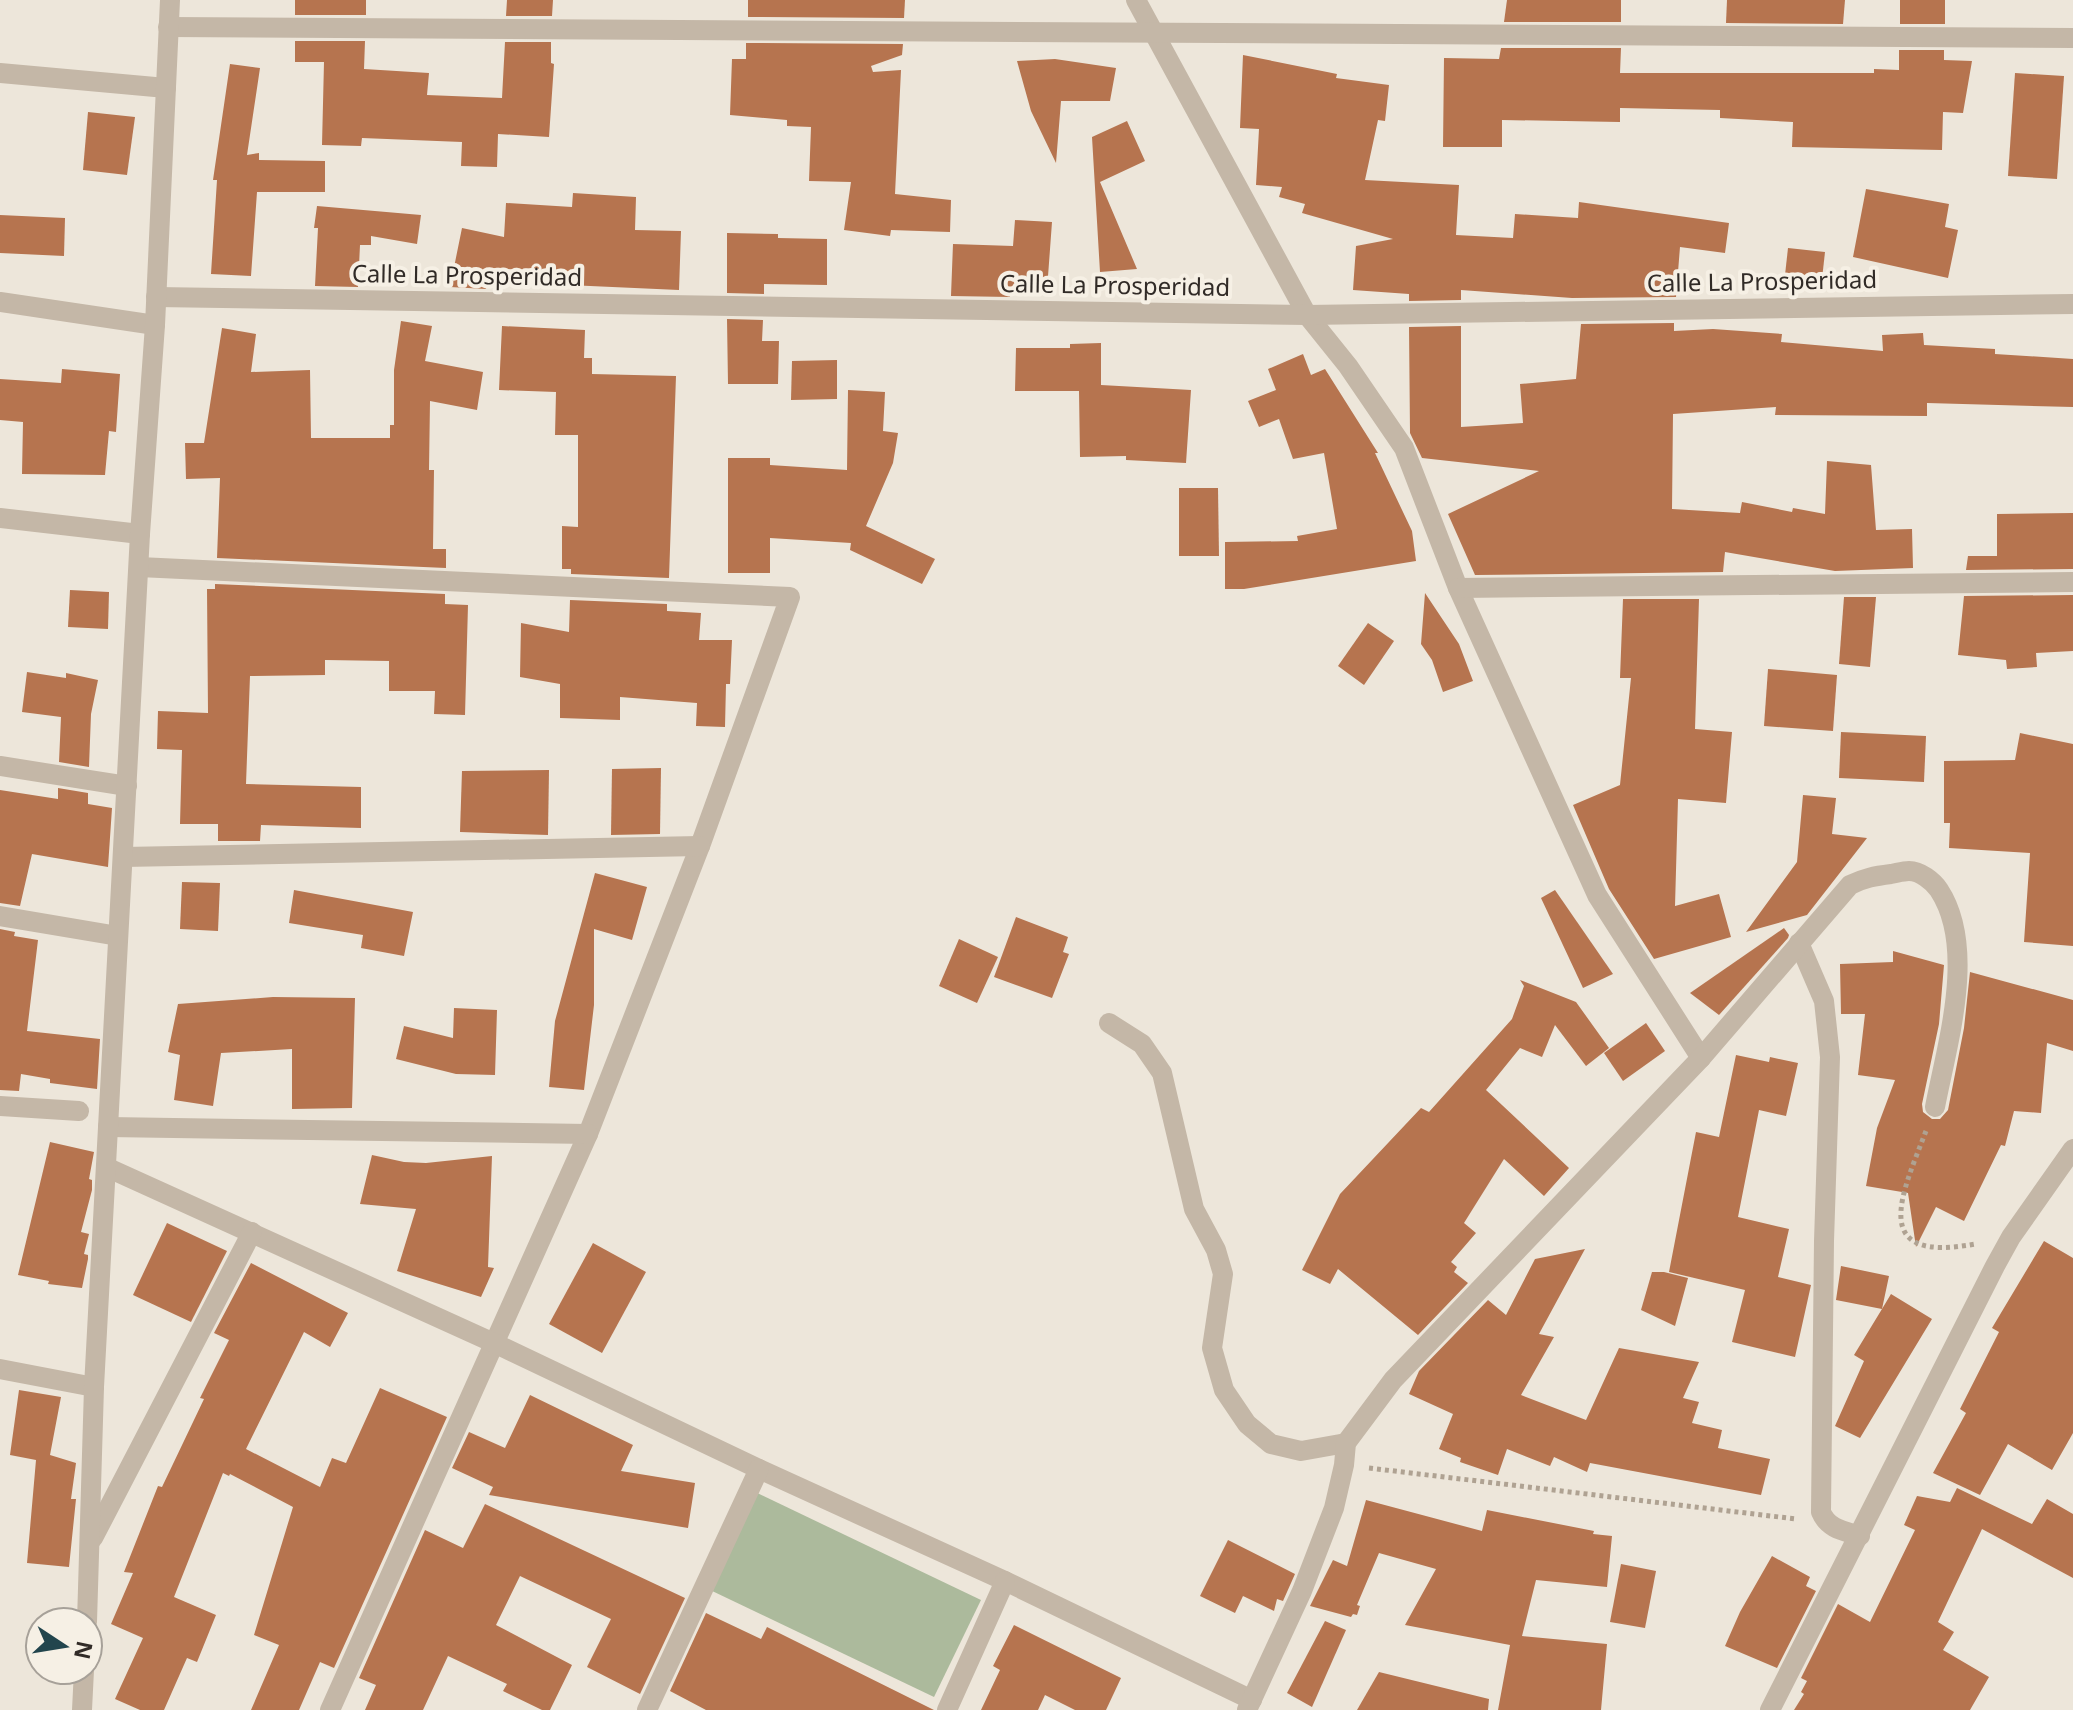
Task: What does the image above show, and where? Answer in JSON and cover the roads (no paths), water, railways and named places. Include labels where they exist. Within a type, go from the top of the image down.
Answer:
[{"type":"street","points":[[88,1606],[94,1387],[140,534],[155,325],[170,0]]},
{"type":"street","points":[[1136,0],[1307,315],[1348,366],[1404,448],[1458,588],[1597,895],[1701,1058]]},
{"type":"street","points":[[168,27],[2073,38]]},
{"type":"street","points":[[0,73],[166,88]]},
{"type":"street","name":"Calle La Prosperidad","points":[[156,297],[1307,315],[2073,304]]},
{"type":"street","points":[[0,302],[155,325]]},
{"type":"street","points":[[0,518],[140,534]]},
{"type":"street","points":[[139,567],[790,597],[700,846],[588,1134],[330,1710]]},
{"type":"street","points":[[1458,588],[2073,582]]},
{"type":"street","points":[[0,766],[127,786]]},
{"type":"street","points":[[123,857],[700,846]]},
{"type":"street","points":[[106,1167],[494,1343],[1005,1581],[1249,1705],[1302,1591],[1334,1508],[1346,1443],[1393,1380],[1701,1058],[1850,885],[1868,876],[1912,871],[1937,887],[1954,925],[1958,971],[1935,1107]]},
{"type":"street","points":[[0,916],[118,936]]},
{"type":"street","points":[[1799,943],[1824,1001],[1830,1057],[1820,1500],[1826,1522],[1860,1536]]},
{"type":"street","points":[[1109,1023],[1142,1044],[1162,1073],[1194,1209],[1216,1250],[1223,1274],[1212,1348],[1224,1390],[1247,1424],[1271,1444],[1301,1451],[1346,1443]]},
{"type":"street","points":[[0,1106],[79,1111]]},
{"type":"street","points":[[108,1127],[588,1134]]},
{"type":"street","points":[[1770,1710],[1995,1266],[2011,1237],[2073,1149]]},
{"type":"street","points":[[91,1542],[252,1232]]},
{"type":"street","points":[[0,1369],[94,1387]]},
{"type":"street","points":[[647,1710],[759,1469]]},
{"type":"street","points":[[947,1710],[1005,1581]]},
{"type":"street","points":[[82,1710],[83,1686]]}]
